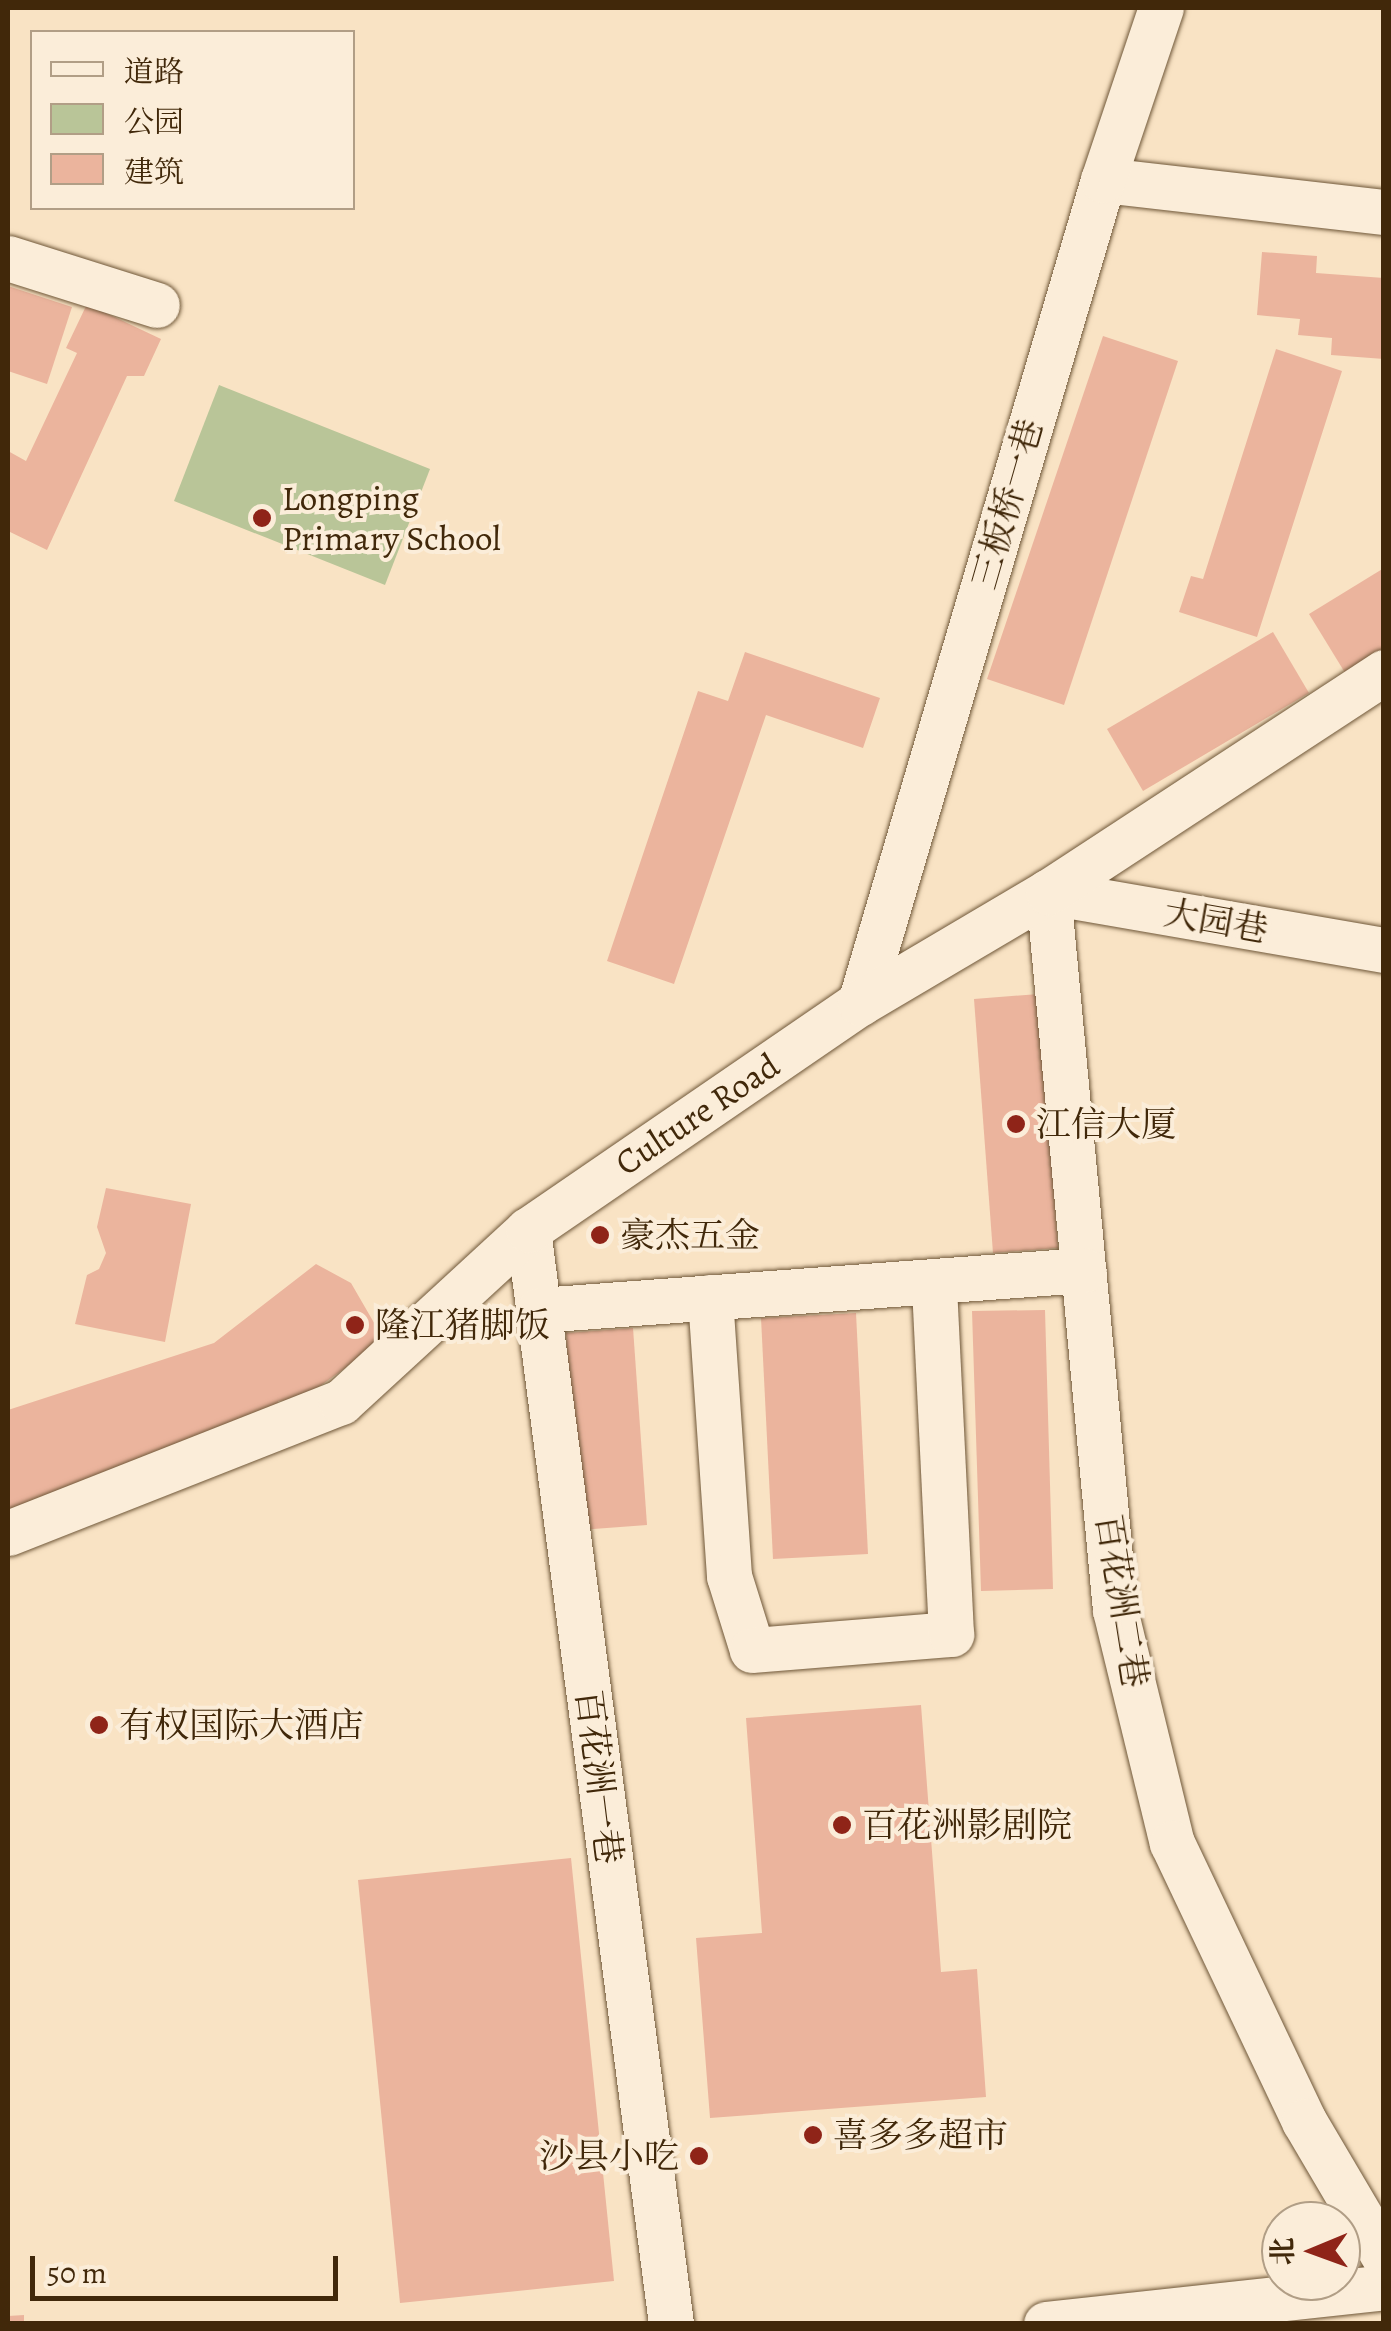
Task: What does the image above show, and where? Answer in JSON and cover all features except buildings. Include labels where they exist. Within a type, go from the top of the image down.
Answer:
[{"type":"street","name":"三板桥一巷","points":[[860,1002],[1102,180],[1161,8]]},
{"type":"street","points":[[1102,180],[1384,212]]},
{"type":"street","points":[[8,258],[157,305]]},
{"type":"street","name":"Culture Road","points":[[8,1533],[341,1402],[528,1230],[860,1002],[1048,892],[1384,672]]},
{"type":"street","name":"大园巷","points":[[1048,892],[1384,950]]},
{"type":"street","name":"百花洲二巷","points":[[1048,892],[1115,1610],[1172,1843],[1304,2121],[1384,2258]]},
{"type":"street","name":"百花洲一巷","points":[[528,1230],[670,2324]]},
{"type":"street","points":[[538,1310],[1084,1270]]},
{"type":"street","points":[[710,1297],[730,1576],[752,1650],[950,1634],[934,1281]]},
{"type":"street","points":[[1046,2324],[1384,2287]]},
{"type":"green space","points":[[219,385],[430,469],[385,585],[174,501]]},
{"type":"place","name":"Longping Primary School","points":[[262,518]]},
{"type":"place","name":"江信大厦","points":[[1016,1124]]},
{"type":"place","name":"豪杰五金","points":[[600,1235]]},
{"type":"place","name":"隆江猪脚饭","points":[[355,1325]]},
{"type":"place","name":"有权国际大酒店","points":[[99,1725]]},
{"type":"place","name":"百花洲影剧院","points":[[842,1825]]},
{"type":"place","name":"喜多多超市","points":[[813,2135]]},
{"type":"place","name":"沙县小吃","points":[[699,2156]]}]
